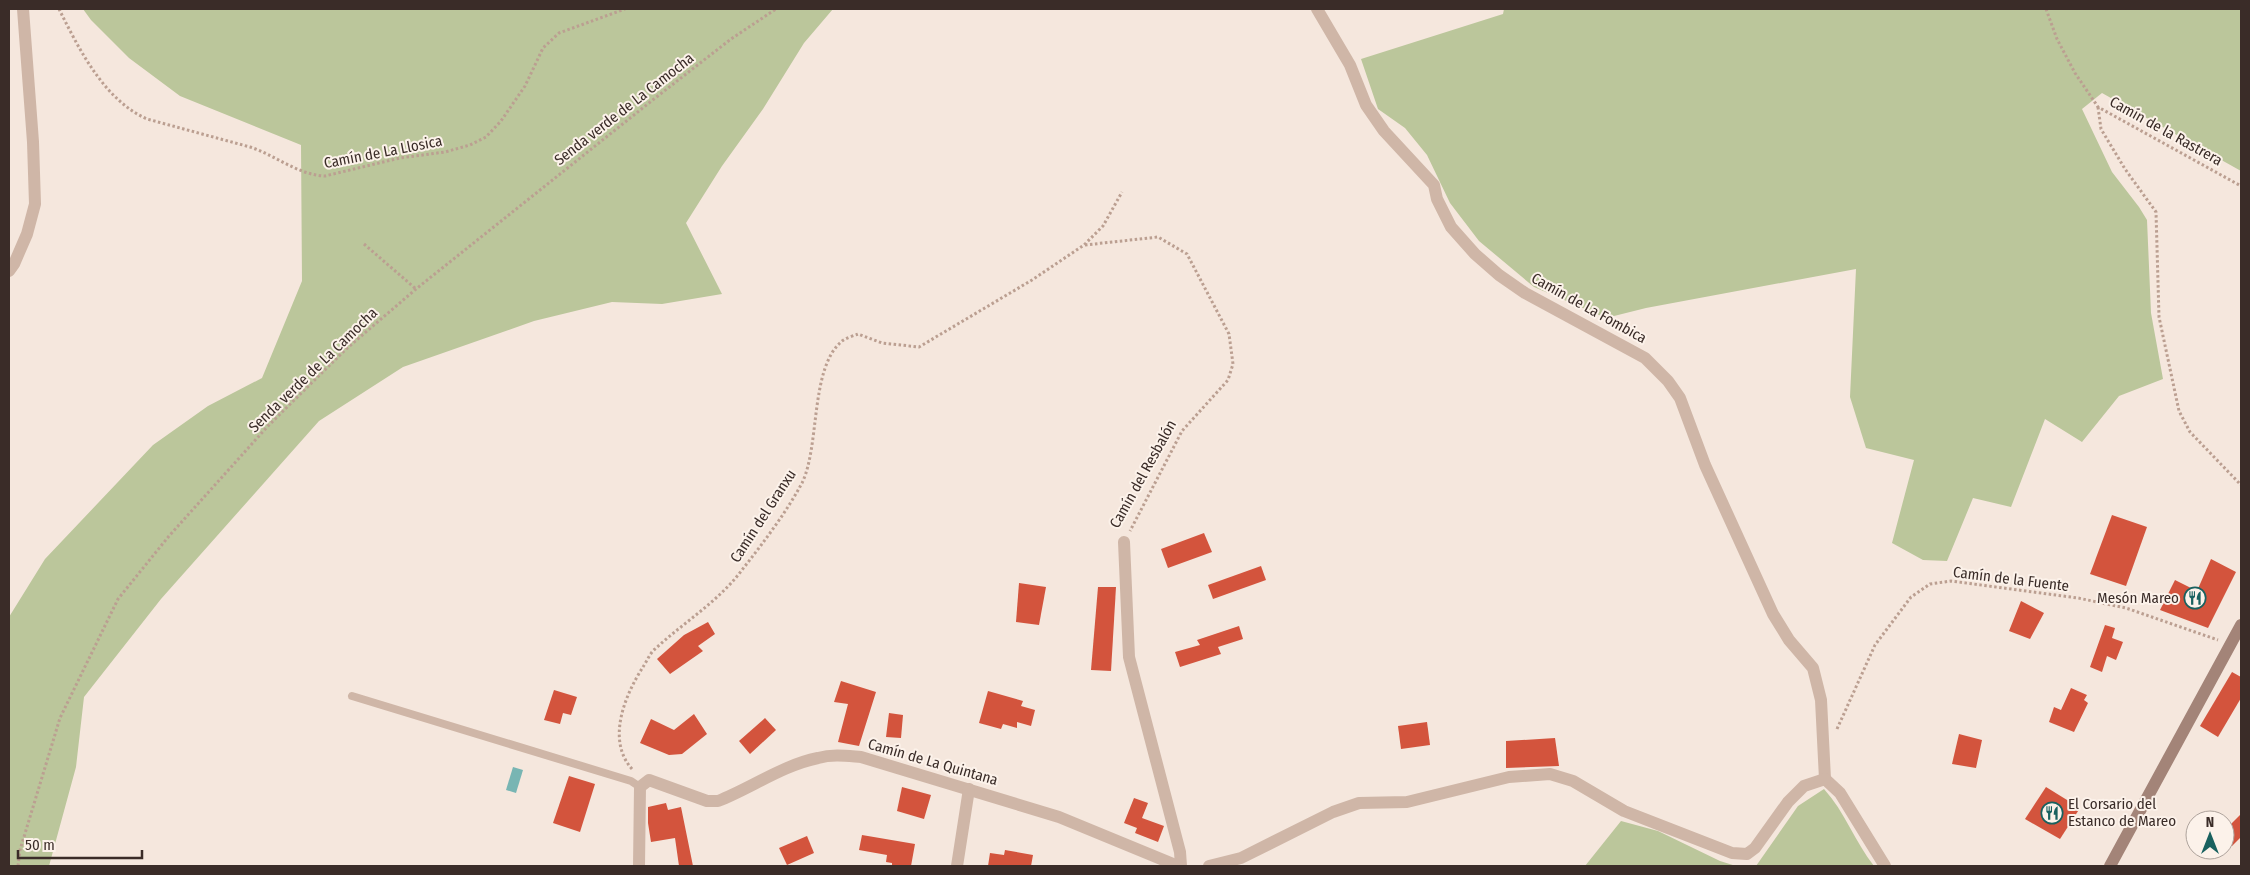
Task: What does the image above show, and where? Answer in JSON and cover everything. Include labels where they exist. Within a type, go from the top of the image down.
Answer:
[{"type":"street","name":"Camín de La Fombica","points":[[1317,9],[1350,66],[1366,105],[1384,131],[1434,185],[1437,199],[1451,228],[1476,254],[1525,293],[1645,358],[1668,381],[1680,398],[1705,465],[1773,614],[1790,640],[1813,668],[1821,700],[1825,779]]},
{"type":"street","points":[[9,271],[27,234],[35,204],[33,142],[22,10]]},
{"type":"street","name":"Camín del Resbalón","points":[[1124,542],[1129,657],[1180,852],[1180,866]]},
{"type":"street","points":[[2110,866],[2241,625]]},
{"type":"street","name":"Camín de La Quintana","points":[[645,784],[707,801],[718,801],[801,763],[819,757],[842,755],[861,757],[1059,817],[1180,866]]},
{"type":"street","points":[[1209,866],[1241,858],[1333,812],[1359,803],[1407,802],[1508,777],[1550,774],[1573,781],[1641,818],[1732,853],[1747,854],[1755,848],[1788,802],[1804,786],[1825,779],[1840,793],[1885,866]]},
{"type":"street","points":[[640,866],[645,784]]},
{"type":"street","points":[[957,866],[969,789]]},
{"type":"lane","points":[[352,696],[645,784]]},
{"type":"path","name":"Camín de La Llosica","points":[[59,9],[74,39],[106,86],[132,112],[266,152],[312,176],[325,176],[400,158],[445,152],[470,145],[486,137],[501,121],[524,86],[543,48],[559,33],[625,9]]},
{"type":"path","name":"Senda verde de La Camocha","points":[[18,866],[20,850],[60,718],[118,599],[169,536],[268,426],[345,350],[416,288],[669,87],[731,39],[776,9]]},
{"type":"path","name":"Camín de la Rastrera","points":[[2046,9],[2057,39],[2075,73],[2098,106],[2241,186]]},
{"type":"path","points":[[2098,106],[2101,129],[2125,170],[2156,212],[2159,317],[2179,411],[2190,432],[2241,485]]},
{"type":"path","name":"Camín del Granxu","points":[[645,784],[631,768],[619,740],[620,719],[629,690],[654,650],[699,615],[741,572],[802,482],[810,459],[822,383],[828,361],[841,342],[858,334],[882,343],[919,346],[1032,280],[1084,245],[1103,226],[1122,192]]},
{"type":"path","name":"Camín del Resbalón","points":[[1084,245],[1158,237],[1187,254],[1229,334],[1233,364],[1228,380],[1182,431],[1124,542]]},
{"type":"path","points":[[364,244],[416,288]]},
{"type":"path","name":"Camín de la Fuente","points":[[1834,736],[1874,645],[1911,597],[1930,584],[1951,580],[2078,598],[2126,608],[2230,644]]},
{"type":"green space","points":[[83,9],[833,9],[804,43],[763,109],[722,166],[686,223],[722,294],[662,304],[612,302],[534,321],[403,367],[319,421],[161,599],[84,697],[76,767],[49,866],[9,866],[9,617],[45,559],[153,445],[208,406],[262,378],[302,281],[301,145],[180,96],[129,58],[91,20]]},
{"type":"green space","points":[[1504,9],[2241,9],[2241,171],[2102,93],[2082,109],[2112,172],[2147,220],[2151,313],[2163,379],[2119,396],[2082,442],[2045,419],[2011,507],[1973,498],[1947,561],[1923,560],[1892,543],[1914,460],[1866,448],[1850,397],[1856,269],[1646,308],[1606,318],[1534,287],[1479,241],[1450,203],[1427,155],[1405,128],[1378,109],[1361,59],[1503,14]]},
{"type":"green space","points":[[1824,789],[1838,807],[1874,866],[1756,866],[1798,806]]},
{"type":"green space","points":[[1621,821],[1658,831],[1720,861],[1736,866],[1585,866]]},
{"type":"water","points":[[513,767],[523,770],[516,793],[506,790]]},
{"type":"building","points":[[2112,515],[2147,527],[2126,586],[2090,574]]},
{"type":"building","points":[[1204,533],[1212,552],[1168,568],[1161,549]]},
{"type":"building","name":"Mesón Mareo","points":[[2211,559],[2236,572],[2208,628],[2160,610],[2175,580],[2197,591]]},
{"type":"building","points":[[1261,566],[1266,580],[1213,599],[1208,585]]},
{"type":"building","points":[[1019,583],[1046,587],[1039,625],[1016,622]]},
{"type":"building","points":[[1098,587],[1116,587],[1111,671],[1091,670]]},
{"type":"building","points":[[2021,601],[2044,613],[2030,639],[2009,631]]},
{"type":"building","points":[[708,622],[715,634],[698,646],[703,651],[670,674],[657,659],[684,635]]},
{"type":"building","points":[[2105,625],[2115,628],[2112,638],[2123,642],[2116,660],[2107,656],[2102,672],[2090,667]]},
{"type":"building","points":[[1239,626],[1243,639],[1218,647],[1221,654],[1180,667],[1175,652],[1200,645],[1197,640]]},
{"type":"building","points":[[2232,672],[2241,677],[2241,698],[2218,737],[2200,726]]},
{"type":"building","points":[[841,681],[876,692],[859,746],[838,742],[848,704],[834,702]]},
{"type":"building","points":[[2071,688],[2087,695],[2084,700],[2088,703],[2074,732],[2049,722],[2054,707],[2061,710]]},
{"type":"building","points":[[554,690],[577,697],[571,715],[563,713],[560,724],[544,720]]},
{"type":"building","points":[[988,691],[1023,701],[1021,706],[1035,710],[1031,726],[1017,722],[1017,728],[1003,724],[1001,729],[979,723]]},
{"type":"building","points":[[889,713],[903,715],[901,738],[886,737]]},
{"type":"building","points":[[694,714],[707,734],[682,754],[669,755],[640,743],[651,719],[674,730]]},
{"type":"building","points":[[765,718],[776,730],[750,754],[739,741]]},
{"type":"building","points":[[1427,722],[1430,745],[1401,749],[1398,726]]},
{"type":"building","points":[[1959,734],[1982,740],[1976,768],[1952,764]]},
{"type":"building","points":[[1555,738],[1559,766],[1506,768],[1506,741]]},
{"type":"building","points":[[569,776],[595,784],[580,832],[553,823]]},
{"type":"building","points":[[902,787],[931,795],[924,819],[897,811]]},
{"type":"building","name":"El Corsario del Estanco de Mareo","points":[[2046,787],[2080,808],[2060,839],[2025,819]]},
{"type":"building","points":[[1134,798],[1148,803],[1142,818],[1164,826],[1158,842],[1135,833],[1137,828],[1124,823]]},
{"type":"building","points":[[666,803],[668,810],[681,807],[693,866],[679,866],[675,838],[651,842],[648,807]]},
{"type":"building","points":[[2241,814],[2241,837],[2235,843],[2235,820]]},
{"type":"building","points":[[862,835],[915,844],[911,866],[892,866],[892,863],[886,862],[887,855],[859,850]]},
{"type":"building","points":[[807,836],[814,853],[787,865],[779,848]]},
{"type":"building","points":[[1005,850],[1033,855],[1031,866],[988,866],[990,853],[1004,855]]},
{"type":"place","name":"Mesón Mareo","points":[[2195,598]]},
{"type":"place","name":"El Corsario del Estanco de Mareo","points":[[2052,813]]}]
